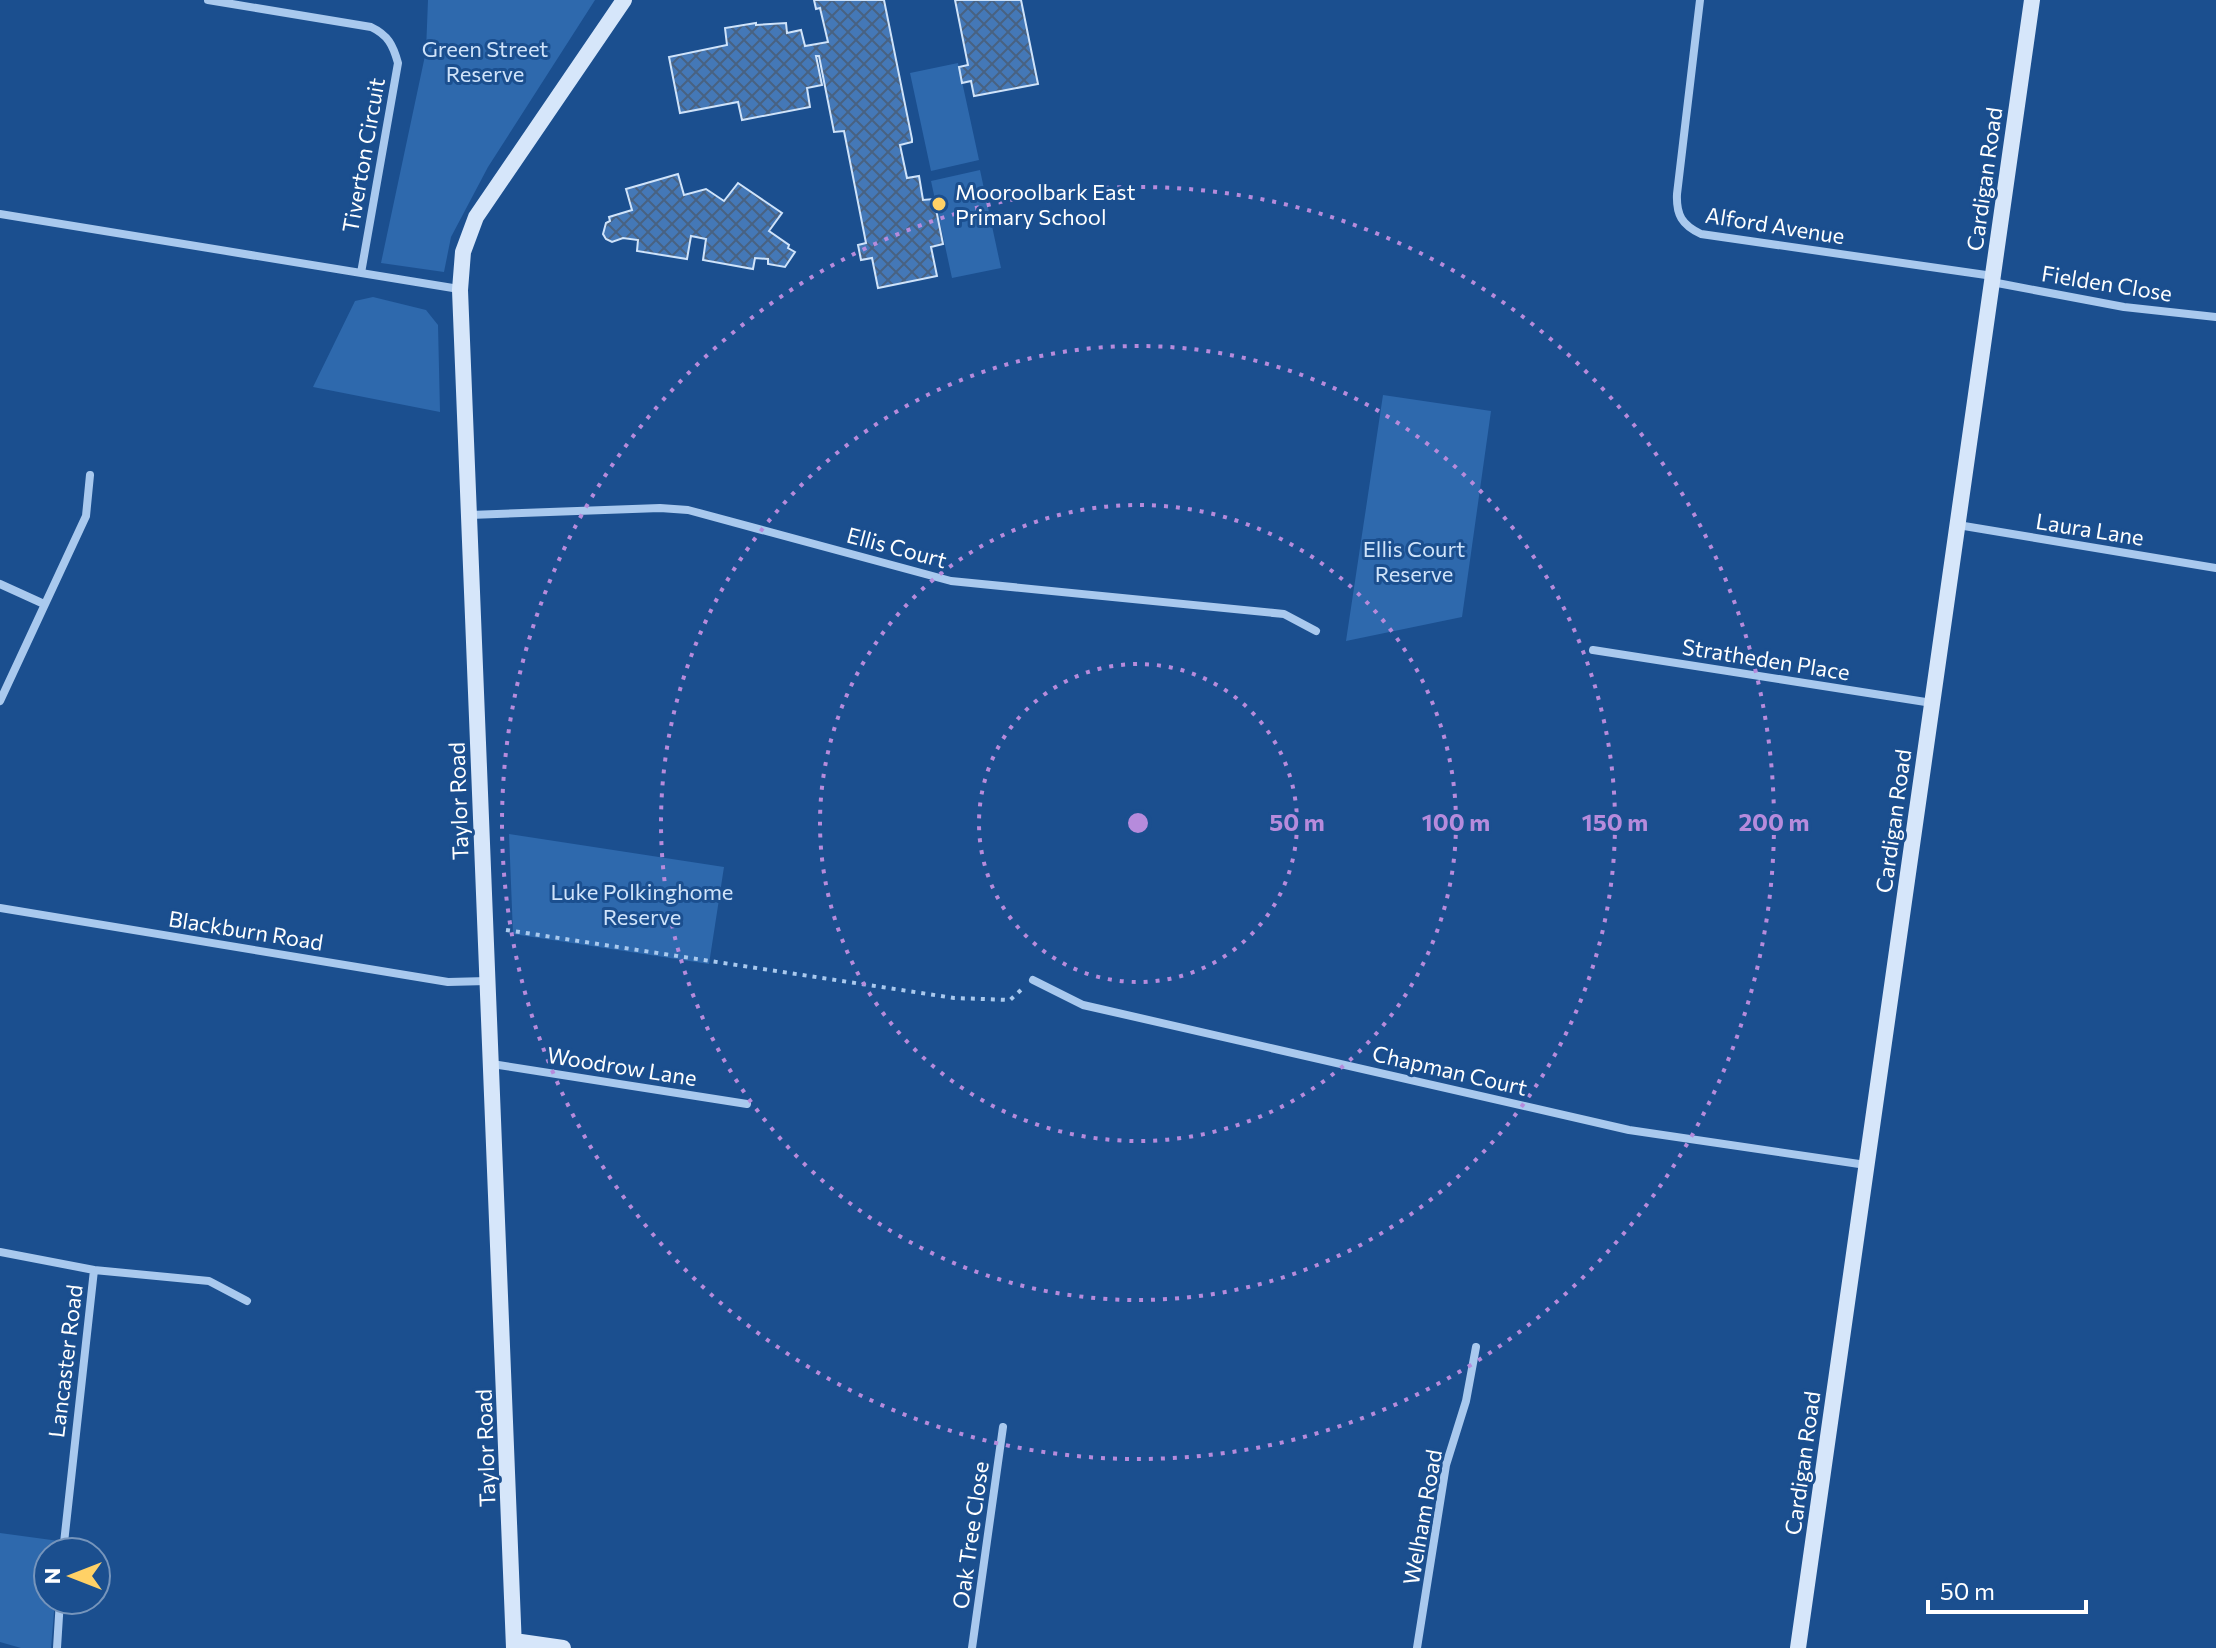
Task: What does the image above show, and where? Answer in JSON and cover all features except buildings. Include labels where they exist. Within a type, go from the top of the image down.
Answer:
[{"type":"street","name":"Tiverton Circuit","points":[[208,0],[371,27],[384,33],[394,48],[398,63],[361,273]]},
{"type":"street","name":"Taylor Road","points":[[514,1644],[460,290],[463,252],[476,217],[624,0]]},
{"type":"street","name":"Alford Avenue","points":[[1700,0],[1677,194],[1676,208],[1681,221],[1701,234],[1992,279]]},
{"type":"street","name":"Cardigan Road","points":[[1798,1648],[2032,0]]},
{"type":"street","points":[[0,214],[460,290]]},
{"type":"street","name":"Fielden Close","points":[[1992,279],[2124,307],[2216,317]]},
{"type":"street","points":[[0,701],[86,516],[90,475]]},
{"type":"street","name":"Ellis Court","points":[[470,515],[660,508],[688,510],[951,581],[1284,614],[1316,631]]},
{"type":"street","name":"Laura Lane","points":[[1958,525],[2216,568]]},
{"type":"street","points":[[0,584],[44,604]]},
{"type":"street","name":"Stratheden Place","points":[[1593,650],[1933,703]]},
{"type":"street","name":"Blackburn Road","points":[[0,908],[448,982],[487,981]]},
{"type":"street","name":"Chapman Court","points":[[1033,980],[1083,1005],[1629,1130],[1866,1165]]},
{"type":"street","name":"Woodrow Lane","points":[[491,1064],[747,1104]]},
{"type":"street","name":"Lancaster Road","points":[[0,1252],[94,1270],[65,1536]]},
{"type":"street","points":[[94,1270],[209,1281],[247,1301]]},
{"type":"street","name":"Welham Road","points":[[1417,1648],[1446,1465],[1466,1401],[1476,1347]]},
{"type":"street","name":"Oak Tree Close","points":[[972,1648],[1003,1427]]},
{"type":"street","points":[[57,1648],[59,1616]]},
{"type":"street","points":[[514,1644],[563,1648]]},
{"type":"path","points":[[506,930],[954,998],[1010,1000],[1033,980]]},
{"type":"green space","name":"Green Street Reserve","points":[[428,0],[595,0],[488,167],[451,237],[444,272],[381,263],[426,51]]},
{"type":"green space","points":[[958,63],[979,160],[931,171],[910,73]]},
{"type":"green space","points":[[980,170],[1001,268],[952,278],[931,181]]},
{"type":"green space","points":[[373,297],[426,310],[438,325],[440,412],[313,387],[355,301]]},
{"type":"green space","name":"Ellis Court Reserve","points":[[1383,395],[1491,411],[1462,617],[1346,641]]},
{"type":"green space","name":"Luke Polkinghome Reserve","points":[[509,834],[724,867],[709,964],[513,934]]},
{"type":"green space","points":[[0,1533],[32,1537],[32,1616],[54,1616],[51,1648],[21,1648],[0,1642]]},
{"type":"place","name":"Mooroolbark East Primary School","points":[[939,204]]}]
